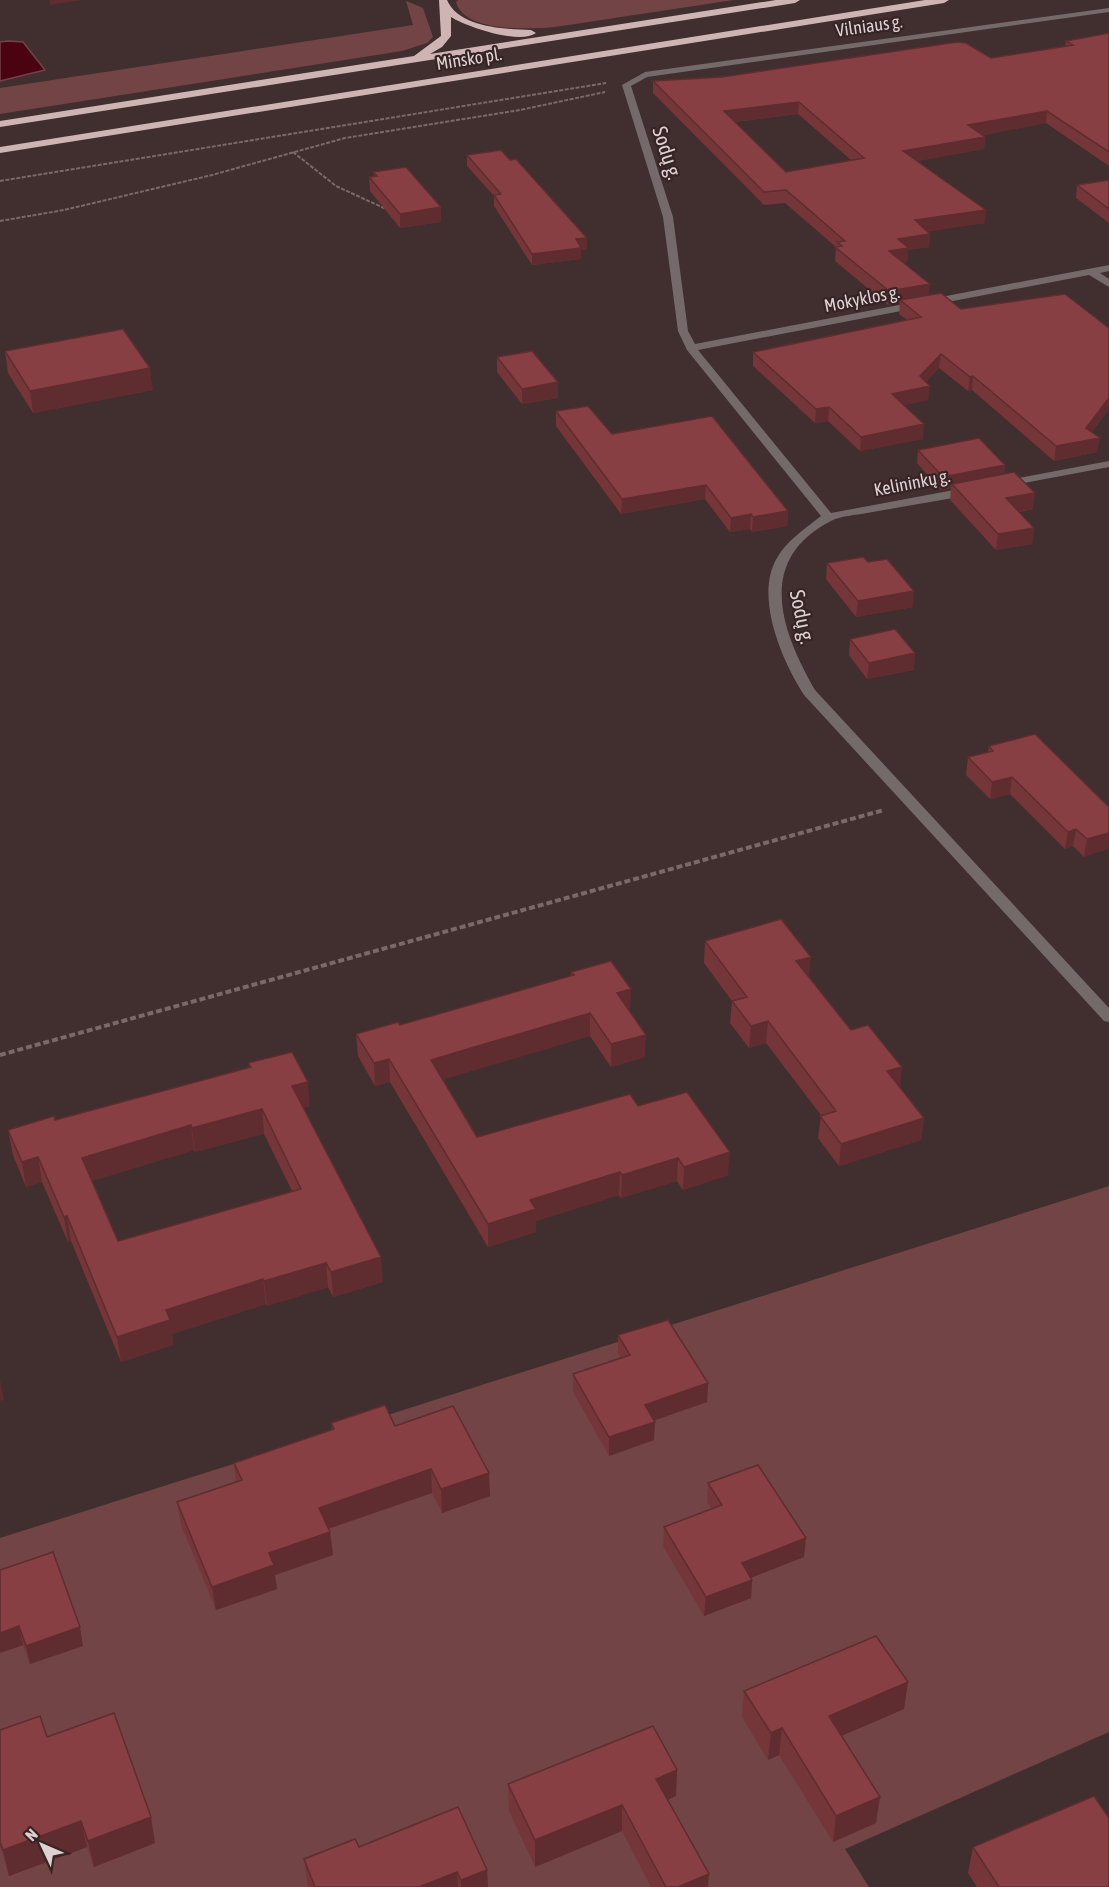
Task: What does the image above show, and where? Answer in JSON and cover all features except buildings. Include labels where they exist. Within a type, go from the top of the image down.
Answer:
[{"type":"highway","name":"Minsko pl.","points":[[0,124],[795,0]]},
{"type":"highway","name":"Minsko pl.","points":[[0,150],[944,0]]},
{"type":"highway","points":[[444,4],[465,22],[490,29],[576,34]]},
{"type":"highway","points":[[414,59],[438,45],[446,36],[444,4]]},
{"type":"street","name":"Vilniaus g.","points":[[630,84],[668,71],[1109,10]]},
{"type":"street","name":"Sodų g.","points":[[630,84],[668,217],[683,331],[691,348],[828,518],[798,541],[781,560],[775,584],[779,617],[792,665],[809,692],[1109,1017]]},
{"type":"street","name":"Mokyklos g.","points":[[691,348],[1109,268]]},
{"type":"street","points":[[1092,272],[1109,284]]},
{"type":"street","name":"Kelininkų g.","points":[[828,518],[1109,464]]},
{"type":"path","points":[[0,221],[64,210],[345,138],[520,110],[630,84]]},
{"type":"path","points":[[0,181],[630,84]]},
{"type":"path","points":[[293,152],[333,186],[390,210]]},
{"type":"path","points":[[0,1055],[911,802]]},
{"type":"shaded area","points":[[458,0],[734,0],[555,27],[515,28],[484,24],[471,19],[462,12],[456,2]]},
{"type":"shaded area","points":[[406,1],[423,8],[433,37],[427,43],[402,51],[0,114],[0,88],[413,25]]},
{"type":"shaded area","points":[[0,42],[23,42],[45,70],[0,81]]},
{"type":"shaded area","points":[[1109,1186],[1109,1732],[845,1849],[869,1887],[0,1887],[0,1538]]}]
